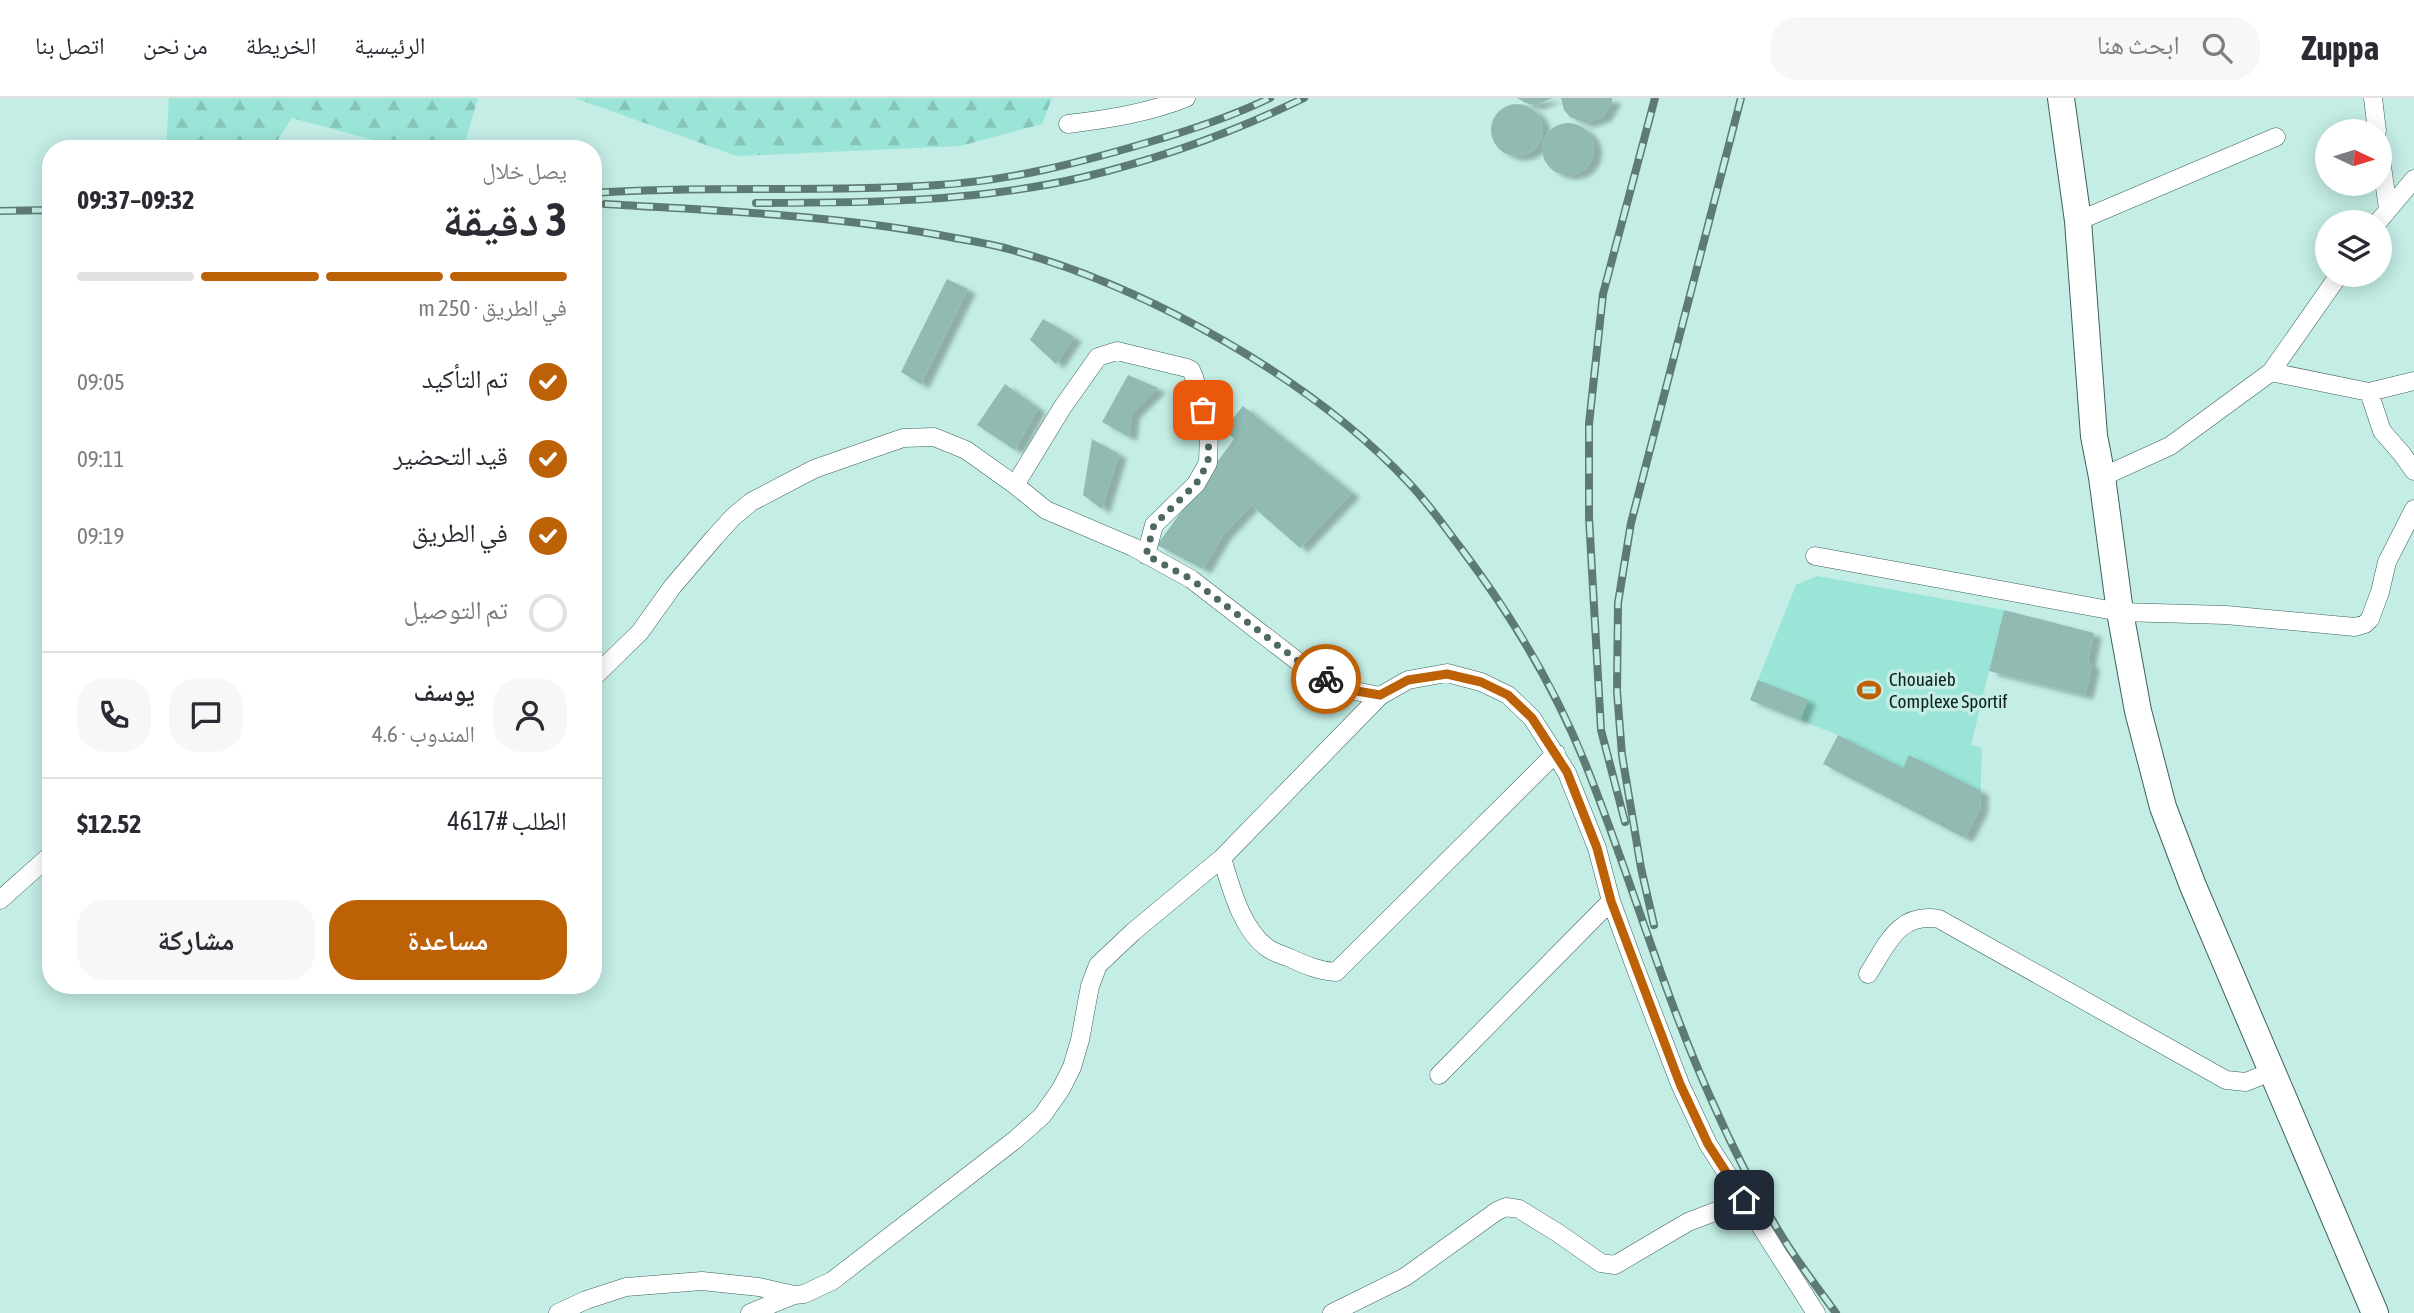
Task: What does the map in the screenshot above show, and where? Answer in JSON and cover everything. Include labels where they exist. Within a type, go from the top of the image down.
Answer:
[{"type":"main road","points":[[2061,98],[2078,221],[2094,436],[2120,612],[2138,711],[2163,807],[2193,886],[2375,1313]]},
{"type":"street","points":[[1068,124],[1108,120],[1186,98]]},
{"type":"street","points":[[2373,98],[2376,119]]},
{"type":"street","points":[[2078,221],[2276,137]]},
{"type":"street","points":[[2388,210],[2414,179]]},
{"type":"street","points":[[2102,477],[2170,446],[2271,372],[2331,287]]},
{"type":"street","points":[[1016,485],[1062,408],[1098,357],[1117,351],[1187,368],[1194,377],[1209,432],[1208,463],[1196,484],[1154,525],[1146,555]]},
{"type":"street","points":[[2271,372],[2369,392],[2414,381]]},
{"type":"street","points":[[2369,392],[2382,431],[2412,465],[2414,471]]},
{"type":"street","points":[[602,669],[640,632],[673,586],[733,517],[751,502],[814,469],[903,438],[934,437],[966,450],[1046,510],[1090,527],[1191,579],[1306,667],[1345,689],[1380,695]]},
{"type":"street","points":[[1815,556],[2120,612],[2214,615],[2355,627],[2370,619],[2387,562],[2414,509]]},
{"type":"street","points":[[558,1313],[610,1291],[684,1282],[730,1283],[794,1295],[804,1294],[832,1281],[1042,1116],[1061,1089],[1072,1067],[1090,986],[1098,965],[1133,932],[1222,858],[1380,695],[1408,680],[1447,674],[1481,682],[1508,695],[1532,718],[1567,772],[1597,848],[1611,901],[1680,1084],[1708,1144],[1816,1313]]},
{"type":"street","points":[[1222,858],[1233,895],[1249,927],[1269,949],[1306,966],[1336,972],[1556,753]]},
{"type":"street","points":[[0,900],[42,863]]},
{"type":"street","points":[[1438,1075],[1611,901]]},
{"type":"street","points":[[1868,974],[1902,925],[1913,919],[1939,919],[2225,1080],[2246,1082],[2273,1071]]},
{"type":"street","points":[[1332,1313],[1405,1277],[1497,1210],[1506,1207],[1519,1209],[1601,1263],[1615,1265],[1688,1222],[1744,1200]]},
{"type":"street","points":[[750,1313],[794,1295]]},
{"type":"green space","points":[[169,98],[478,98],[466,140],[374,140],[292,118],[278,140],[166,140]]},
{"type":"green space","points":[[575,98],[1052,98],[1042,124],[960,146],[737,156]]},
{"type":"green space","name":"Chouaieb Complexe Sportif","points":[[1817,576],[2004,610],[1971,745],[1982,748],[1980,809],[1838,735],[1750,700],[1796,585]]},
{"type":"building","points":[[1517,98],[1553,98],[1535,105]]},
{"type":"building","points":[[1561,98],[1612,98],[1612,102],[1603,117],[1586,123],[1570,117],[1564,110]]},
{"type":"building","points":[[1517,104],[1527,106],[1535,112],[1541,120],[1541,140],[1535,148],[1527,154],[1517,156],[1507,154],[1499,148],[1493,140],[1491,130],[1493,120],[1499,112],[1507,106]]},
{"type":"building","points":[[1568,123],[1578,125],[1586,131],[1592,139],[1592,159],[1586,167],[1578,173],[1568,175],[1558,173],[1550,167],[1544,159],[1542,149],[1544,139],[1550,131],[1558,125]]},
{"type":"building","points":[[947,279],[968,289],[921,384],[901,372]]},
{"type":"building","points":[[1043,319],[1074,337],[1056,364],[1030,340]]},
{"type":"building","points":[[1128,375],[1158,388],[1132,414],[1129,437],[1102,422]]},
{"type":"building","points":[[1005,384],[1038,408],[1015,450],[977,425]]},
{"type":"building","points":[[1243,406],[1352,493],[1300,548],[1251,505],[1223,535],[1203,569],[1157,545],[1234,439],[1224,429]]},
{"type":"building","points":[[1092,439],[1119,454],[1102,509],[1083,495]]},
{"type":"building","points":[[2004,610],[2094,633],[2088,661],[2092,667],[2085,695],[1989,671]]},
{"type":"building","points":[[1758,680],[1808,700],[1800,720],[1750,700]]},
{"type":"building","points":[[1838,735],[1903,768],[1909,755],[1981,791],[1980,809],[1965,838],[1823,764]]},
{"type":"railway","points":[[602,193],[895,187],[991,180],[1069,164],[1162,138],[1225,117],[1270,98]]},
{"type":"railway","points":[[756,203],[921,199],[1003,192],[1044,185],[1112,170],[1168,153],[1251,122],[1304,98]]},
{"type":"railway","points":[[1625,822],[1601,730],[1589,517],[1589,424],[1603,294],[1655,98]]},
{"type":"railway","points":[[1654,925],[1641,868],[1622,755],[1617,691],[1618,603],[1631,523],[1741,98]]},
{"type":"railway","points":[[605,204],[778,215],[864,224],[1012,250],[1118,288],[1226,342],[1325,408],[1370,445],[1436,515],[1498,600],[1547,681],[1587,768],[1678,1019],[1720,1120],[1777,1229],[1836,1313]]},
{"type":"railway","points":[[0,211],[42,210]]},
{"type":"way so far","points":[[1203,410],[1209,432],[1208,463],[1196,484],[1154,525],[1146,555],[1191,579],[1306,667],[1326,679]]},
{"type":"place","name":"Chouaieb Complexe Sportif","points":[[1869,690]]},
{"type":"route","points":[[1326,679],[1345,689],[1380,695],[1408,680],[1447,674],[1481,682],[1508,695],[1532,718],[1567,772],[1597,848],[1611,901],[1680,1084],[1708,1144],[1744,1200]]}]
